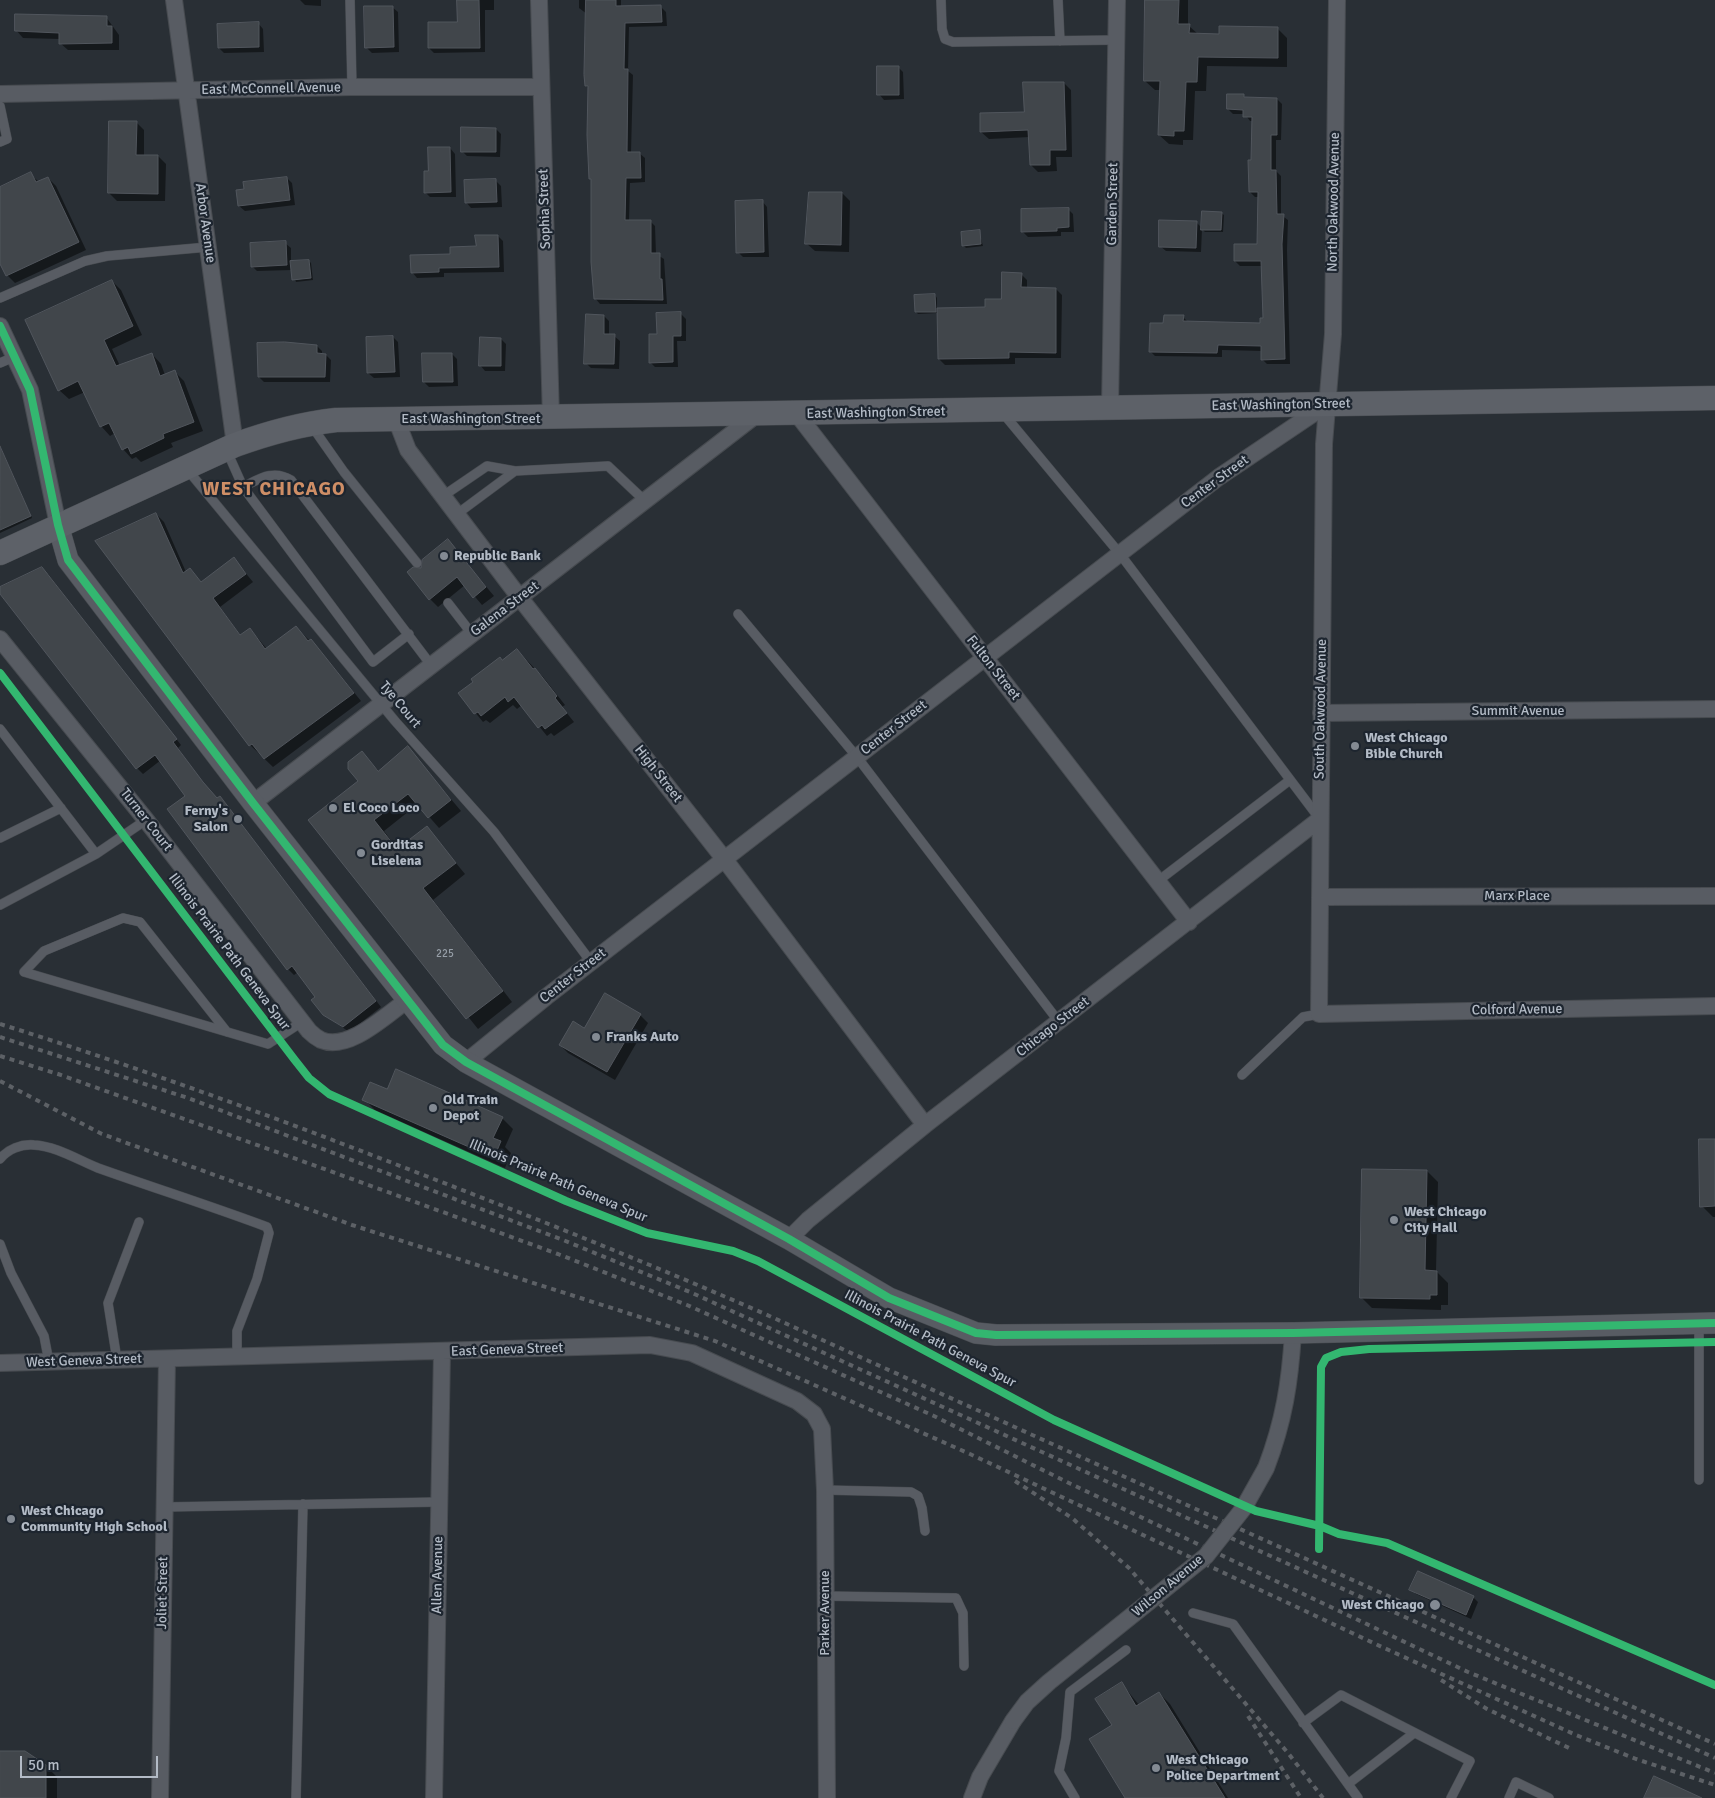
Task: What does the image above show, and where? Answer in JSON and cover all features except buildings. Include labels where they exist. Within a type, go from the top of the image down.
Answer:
[{"type":"main road","name":"East Washington Street","points":[[0,553],[231,447],[271,432],[310,423],[396,419],[1715,398]]},
{"type":"street","name":"Arbor Avenue","points":[[174,0],[208,247],[231,447]]},
{"type":"street","name":"Sophia Street","points":[[539,0],[551,418]]},
{"type":"street","name":"Garden Street","points":[[1110,408],[1117,0]]},
{"type":"street","name":"North Oakwood Avenue","points":[[1328,404],[1332,334],[1337,0]]},
{"type":"street","name":"East McConnell Avenue","points":[[0,94],[352,87],[541,87]]},
{"type":"street","points":[[0,326],[7,360],[30,390],[58,525],[68,560],[253,803],[409,999],[443,1045],[466,1062],[789,1238],[889,1298],[976,1333],[996,1335],[1293,1332],[1707,1323]]},
{"type":"street","name":"Center Street","points":[[466,1062],[591,962],[1219,477],[1328,404]]},
{"type":"street","name":"South Oakwood Avenue","points":[[1320,1014],[1324,444],[1328,404]]},
{"type":"street","name":"Galena Street","points":[[253,803],[756,414]]},
{"type":"street","name":"Fulton Street","points":[[797,414],[1189,922]]},
{"type":"street","name":"High Street","points":[[396,419],[408,450],[520,598],[725,860],[925,1125]]},
{"type":"street","name":"Turner Court","points":[[0,639],[146,820],[309,1031],[321,1040],[336,1043],[352,1039],[409,999]]},
{"type":"street","name":"Summit Avenue","points":[[1321,713],[1715,709]]},
{"type":"street","name":"Chicago Street","points":[[789,1238],[808,1220],[925,1125],[1320,819]]},
{"type":"street","name":"Marx Place","points":[[1320,897],[1715,896]]},
{"type":"street","name":"Colford Avenue","points":[[1320,1014],[1715,1006]]},
{"type":"street","name":"Wilson Avenue","points":[[972,1798],[980,1777],[1012,1721],[1027,1702],[1049,1682],[1206,1556],[1243,1509],[1266,1468],[1282,1421],[1288,1396],[1293,1332]]},
{"type":"street","name":"East Geneva Street","points":[[167,1359],[650,1345],[670,1347],[692,1353],[797,1400],[814,1414],[822,1429]]},
{"type":"street","name":"Allen Avenue","points":[[434,1798],[442,1352]]},
{"type":"street","name":"West Geneva Street","points":[[0,1363],[167,1359]]},
{"type":"street","name":"Joliet Street","points":[[160,1798],[167,1359]]},
{"type":"street","name":"Parker Avenue","points":[[822,1429],[825,1490],[824,1596],[827,1798]]},
{"type":"lane","points":[[350,0],[352,87]]},
{"type":"lane","points":[[942,0],[942,29],[945,39],[952,42],[1116,40]]},
{"type":"lane","points":[[1058,0],[1060,41]]},
{"type":"lane","points":[[0,106],[7,139],[0,142]]},
{"type":"lane","points":[[0,298],[86,261],[107,256],[208,247]]},
{"type":"lane","points":[[1000,410],[1120,554],[1320,819]]},
{"type":"lane","points":[[310,423],[344,472],[417,563]]},
{"type":"lane","points":[[231,447],[243,487],[373,662],[409,634]]},
{"type":"lane","points":[[443,496],[487,466],[515,472],[608,466],[645,501]]},
{"type":"lane","name":"Tye Court","points":[[186,468],[381,704],[494,832],[591,962]]},
{"type":"lane","points":[[457,514],[515,472]]},
{"type":"lane","points":[[243,487],[270,474],[278,474],[290,480],[431,665]]},
{"type":"lane","points":[[448,603],[472,634]]},
{"type":"lane","points":[[738,614],[857,757],[1060,1022]]},
{"type":"lane","points":[[0,729],[96,854]]},
{"type":"lane","points":[[1158,881],[1290,780]]},
{"type":"lane","points":[[0,838],[61,808]]},
{"type":"lane","points":[[0,905],[96,854],[146,820]]},
{"type":"lane","points":[[227,1032],[140,922],[123,918],[44,952],[24,972],[218,1029],[227,1032],[268,1044],[302,1022]]},
{"type":"lane","points":[[1242,1075],[1302,1017],[1320,1014]]},
{"type":"lane","points":[[0,1159],[6,1152],[18,1147],[33,1145],[48,1148],[267,1227],[270,1233],[257,1279],[237,1331],[236,1357]]},
{"type":"lane","points":[[117,1360],[108,1303],[139,1222]]},
{"type":"lane","points":[[0,1244],[11,1273],[44,1336],[49,1362]]},
{"type":"lane","points":[[1700,1480],[1707,1323]]},
{"type":"lane","points":[[825,1490],[911,1492],[918,1496],[922,1508],[925,1531]]},
{"type":"lane","points":[[165,1506],[439,1502]]},
{"type":"lane","points":[[296,1798],[303,1504]]},
{"type":"lane","points":[[824,1596],[956,1598],[963,1614],[964,1666]]},
{"type":"lane","points":[[1193,1613],[1233,1624],[1358,1798]]},
{"type":"lane","points":[[1075,1798],[1059,1771],[1066,1738],[1070,1692],[1126,1650]]},
{"type":"lane","points":[[1303,1723],[1341,1695],[1470,1761],[1451,1798]]},
{"type":"lane","points":[[1348,1784],[1414,1733]]},
{"type":"lane","points":[[1509,1798],[1516,1782],[1549,1798]]},
{"type":"railway","points":[[0,1024],[161,1077],[267,1116],[511,1209],[681,1278],[765,1314],[1715,1744]]},
{"type":"railway","points":[[0,1037],[188,1098],[563,1240],[690,1292],[1715,1758]]},
{"type":"railway","points":[[0,1056],[58,1074],[330,1171],[558,1254],[687,1305],[934,1416],[1071,1484],[1468,1672],[1715,1773]]},
{"type":"railway","points":[[0,1081],[102,1134],[352,1225],[715,1341],[970,1454],[1382,1647],[1576,1735],[1636,1759],[1715,1785]]},
{"type":"railway","points":[[1015,1481],[1072,1518],[1129,1568],[1288,1753],[1323,1798]]},
{"type":"railway","points":[[1441,1680],[1487,1709],[1569,1748]]},
{"type":"railway","points":[[1248,1716],[1301,1798]]},
{"type":"cycle path","name":"Illinois Prairie Path Geneva Spur","points":[[0,326],[30,390],[58,525],[68,560],[253,803],[443,1045],[466,1062],[789,1239],[889,1298],[976,1333],[996,1335],[1293,1333],[1715,1323]]},
{"type":"cycle path","name":"Illinois Prairie Path Geneva Spur","points":[[0,673],[294,1059],[309,1078],[329,1094],[566,1201],[647,1233],[733,1251],[758,1261],[1054,1420],[1256,1511],[1320,1526],[1339,1534],[1387,1543],[1715,1685]]},
{"type":"cycle path","points":[[1319,1549],[1321,1367],[1326,1358],[1341,1352],[1369,1349],[1715,1342]]},
{"type":"place","name":"Republic Bank","points":[[444,556]]},
{"type":"place","name":"West Chicago Bible Church","points":[[1355,746]]},
{"type":"place","name":"El Coco Loco","points":[[333,808]]},
{"type":"place","name":"Ferny's Salon","points":[[238,819]]},
{"type":"place","name":"Gorditas Liselena","points":[[361,853]]},
{"type":"place","name":"Franks Auto","points":[[596,1037]]},
{"type":"place","name":"Old Train Depot","points":[[433,1108]]},
{"type":"place","name":"West Chicago City Hall","points":[[1394,1220]]},
{"type":"place","name":"West Chicago Community High School","points":[[11,1519]]},
{"type":"place","name":"West Chicago","points":[[1435,1605]]},
{"type":"place","name":"West Chicago Police Department","points":[[1156,1768]]},
{"type":"district","name":"WEST CHICAGO","points":[[274,490]]}]
